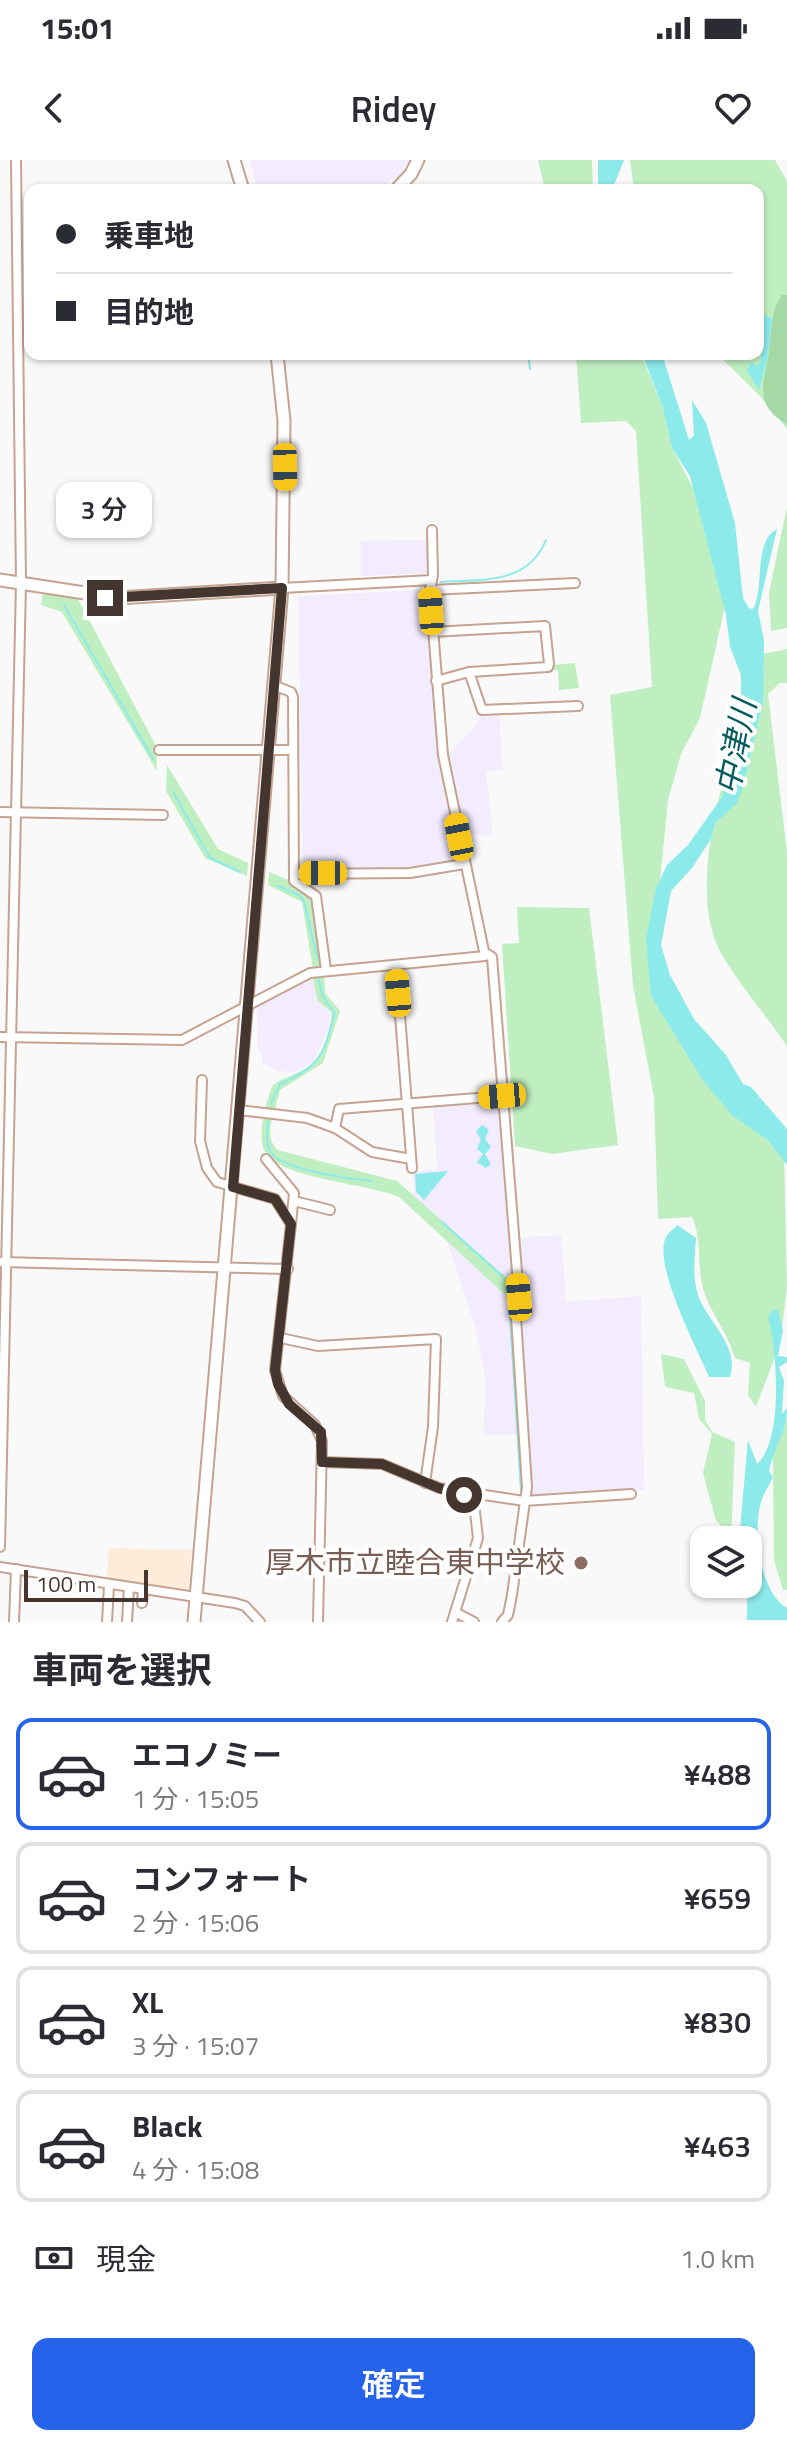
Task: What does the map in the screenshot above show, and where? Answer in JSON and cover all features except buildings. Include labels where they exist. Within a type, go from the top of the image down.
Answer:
[{"type":"street","points":[[0,1547],[21,583],[16,160]]},
{"type":"street","points":[[234,160],[241,184]]},
{"type":"street","points":[[400,184],[418,160]]},
{"type":"street","points":[[194,1622],[282,588],[284,421],[278,360]]},
{"type":"street","points":[[432,530],[432,632],[443,755],[482,949],[492,957],[519,1297],[516,1317],[527,1487],[512,1595],[508,1615],[502,1622]]},
{"type":"street","points":[[0,580],[117,598],[432,580]]},
{"type":"street","points":[[430,590],[575,583]]},
{"type":"street","points":[[432,632],[545,626],[548,667],[469,672],[436,681]]},
{"type":"street","points":[[469,672],[482,710],[563,703],[578,706]]},
{"type":"street","points":[[273,685],[291,692],[294,881],[316,896],[326,970]]},
{"type":"street","points":[[159,750],[293,750]]},
{"type":"street","points":[[0,812],[163,815]]},
{"type":"street","points":[[294,874],[410,873],[464,864]]},
{"type":"street","points":[[0,1037],[182,1040],[310,973],[487,954]]},
{"type":"street","points":[[239,1110],[307,1118],[335,1128],[372,1152],[411,1164],[396,965]]},
{"type":"street","points":[[202,1080],[200,1141],[207,1168],[217,1182],[275,1199],[291,1224]]},
{"type":"street","points":[[335,1128],[339,1109],[502,1096]]},
{"type":"street","points":[[266,1159],[289,1182],[294,1201],[275,1370],[278,1384],[289,1404],[321,1432],[318,1622]]},
{"type":"street","points":[[294,1201],[330,1210]]},
{"type":"street","points":[[4,1262],[288,1269]]},
{"type":"street","points":[[281,1338],[318,1346],[436,1339],[433,1427],[425,1483]]},
{"type":"street","points":[[322,1462],[382,1464],[425,1483],[473,1495],[524,1501],[631,1494]]},
{"type":"street","points":[[452,1622],[478,1538],[473,1495]]},
{"type":"street","points":[[0,1567],[235,1603],[250,1618],[260,1622]]},
{"type":"street","points":[[14,1622],[16,1569]]},
{"type":"street","points":[[107,1622],[109,1585]]},
{"type":"street","points":[[127,1622],[129,1587]]},
{"type":"street","points":[[142,1603],[143,1589]]},
{"type":"street","points":[[455,1612],[474,1622]]},
{"type":"shaded area","points":[[250,160],[409,160],[399,175],[386,184],[256,184]]},
{"type":"shaded area","points":[[428,540],[429,573],[361,576],[361,541]]},
{"type":"shaded area","points":[[424,590],[439,757],[458,863],[398,871],[303,872],[298,596]]},
{"type":"shaded area","points":[[499,710],[503,770],[486,771],[493,835],[461,835],[447,755],[475,727],[482,713]]},
{"type":"shaded area","points":[[313,977],[318,1000],[330,1013],[329,1029],[313,1062],[295,1072],[277,1071],[262,1063],[262,1053],[258,1052],[257,1006]]},
{"type":"shaded area","points":[[500,1101],[514,1288],[511,1307],[517,1434],[483,1435],[486,1385],[476,1329],[442,1226],[405,1194],[414,1191],[413,1172],[437,1169],[433,1104]]},
{"type":"shaded area","points":[[561,1235],[566,1302],[641,1296],[644,1490],[532,1497],[518,1241],[520,1238]]},
{"type":"shaded area","points":[[108,1548],[192,1550],[188,1589],[107,1579]]},
{"type":"green space","points":[[538,160],[592,160],[593,184],[544,184]]},
{"type":"green space","points":[[630,160],[775,160],[787,181],[787,429],[759,395],[723,360],[764,360],[764,184],[633,184]]},
{"type":"green space","points":[[782,295],[787,295],[787,424],[768,407],[763,388],[773,318]]},
{"type":"green space","points":[[576,360],[643,360],[662,405],[672,448],[734,566],[700,718],[681,754],[668,800],[651,973],[784,1150],[787,1288],[780,1344],[756,1407],[748,1395],[750,1363],[735,1358],[705,1293],[692,1217],[658,1219],[654,1097],[633,986],[610,695],[652,687],[636,431],[626,421],[581,423]]},
{"type":"green space","points":[[787,507],[787,628],[771,631],[769,593]]},
{"type":"green space","points":[[43,592],[78,599],[156,746],[157,771],[62,612],[41,605]]},
{"type":"green space","points":[[787,649],[787,683],[780,683],[768,694],[787,852],[787,1046],[717,945],[709,913],[707,877],[711,839],[729,759],[763,654]]},
{"type":"green space","points":[[575,663],[579,688],[559,690],[558,670],[553,670],[553,665]]},
{"type":"green space","points":[[167,765],[218,849],[248,863],[247,876],[205,858],[166,791]]},
{"type":"green space","points":[[269,872],[291,881],[312,898],[325,968],[313,970],[302,902],[268,885]]},
{"type":"green space","points":[[517,907],[589,908],[618,1145],[552,1154],[515,1146],[502,944],[519,943]]},
{"type":"green space","points":[[324,973],[325,993],[340,1011],[323,1063],[280,1090],[275,1109],[265,1108],[272,1086],[309,1066],[324,1046],[331,1012],[318,1001],[312,975]]},
{"type":"green space","points":[[264,1113],[273,1114],[271,1138],[278,1150],[397,1181],[515,1285],[513,1302],[399,1197],[311,1176],[278,1164],[265,1152],[262,1141]]},
{"type":"green space","points":[[661,1354],[684,1359],[705,1401],[705,1420],[712,1432],[735,1442],[732,1526],[722,1526],[716,1521],[703,1473],[712,1434],[699,1419],[694,1393],[665,1387]]},
{"type":"green space","points":[[787,1417],[787,1590],[783,1590],[774,1560],[773,1454]]},
{"type":"water","points":[[598,160],[624,160],[614,184],[598,184]]},
{"type":"water","points":[[764,314],[772,319],[768,356],[759,390],[747,371],[752,362],[756,366],[764,360]]},
{"type":"water","name":"中津川","points":[[644,360],[664,360],[689,440],[694,435],[692,400],[706,423],[735,523],[743,598],[749,608],[753,609],[756,600],[765,544],[777,529],[758,611],[764,640],[763,702],[742,790],[737,803],[715,823],[711,839],[692,868],[671,891],[661,945],[670,975],[694,1019],[726,1055],[743,1084],[751,1087],[787,1129],[787,1165],[768,1140],[733,1116],[704,1082],[651,996],[646,939],[656,888],[667,865],[688,845],[722,797],[741,702],[741,675],[730,647],[726,615],[690,476],[672,448],[662,405]]},
{"type":"water","points":[[482,1125],[489,1130],[485,1139],[491,1147],[485,1154],[491,1164],[486,1168],[477,1162],[483,1154],[477,1149],[481,1140],[476,1131]]},
{"type":"water","points":[[448,1171],[424,1200],[416,1192],[415,1174]]},
{"type":"water","points":[[677,1225],[696,1238],[696,1288],[702,1305],[727,1344],[732,1365],[730,1377],[709,1377],[677,1305],[665,1263],[664,1246],[668,1234]]},
{"type":"water","points":[[773,1310],[778,1310],[783,1331],[778,1356],[787,1357],[787,1362],[779,1367],[784,1381],[782,1414],[787,1408],[785,1425],[771,1463],[769,1471],[773,1477],[763,1496],[758,1526],[740,1526],[748,1440],[757,1464],[766,1452],[775,1416],[776,1371],[768,1317]]},
{"type":"water","points":[[762,1566],[777,1600],[787,1608],[787,1620],[747,1620],[747,1598],[762,1598]]},
{"type":"waterway","points":[[529,360],[530,369]]},
{"type":"waterway","points":[[441,582],[502,577],[515,572],[538,555],[546,540]]},
{"type":"waterway","points":[[64,605],[153,759]]},
{"type":"waterway","points":[[173,792],[210,858],[240,872]]},
{"type":"waterway","points":[[278,886],[299,895],[304,902],[318,960]]},
{"type":"waterway","points":[[271,1103],[280,1084],[313,1064],[327,1039],[335,1013],[323,997],[318,978]]},
{"type":"waterway","points":[[268,1122],[268,1147],[279,1160],[318,1173],[371,1181]]},
{"type":"waterway","points":[[442,1222],[502,1276]]},
{"type":"waterway","points":[[510,1316],[521,1491]]},
{"type":"place","name":"厚木市立睦合東中学校","points":[[581,1563]]},
{"type":"route","points":[[105,598],[282,588],[233,1187],[275,1199],[291,1224],[281,1338],[275,1370],[283,1396],[321,1432],[322,1462],[382,1464],[464,1495]]}]
